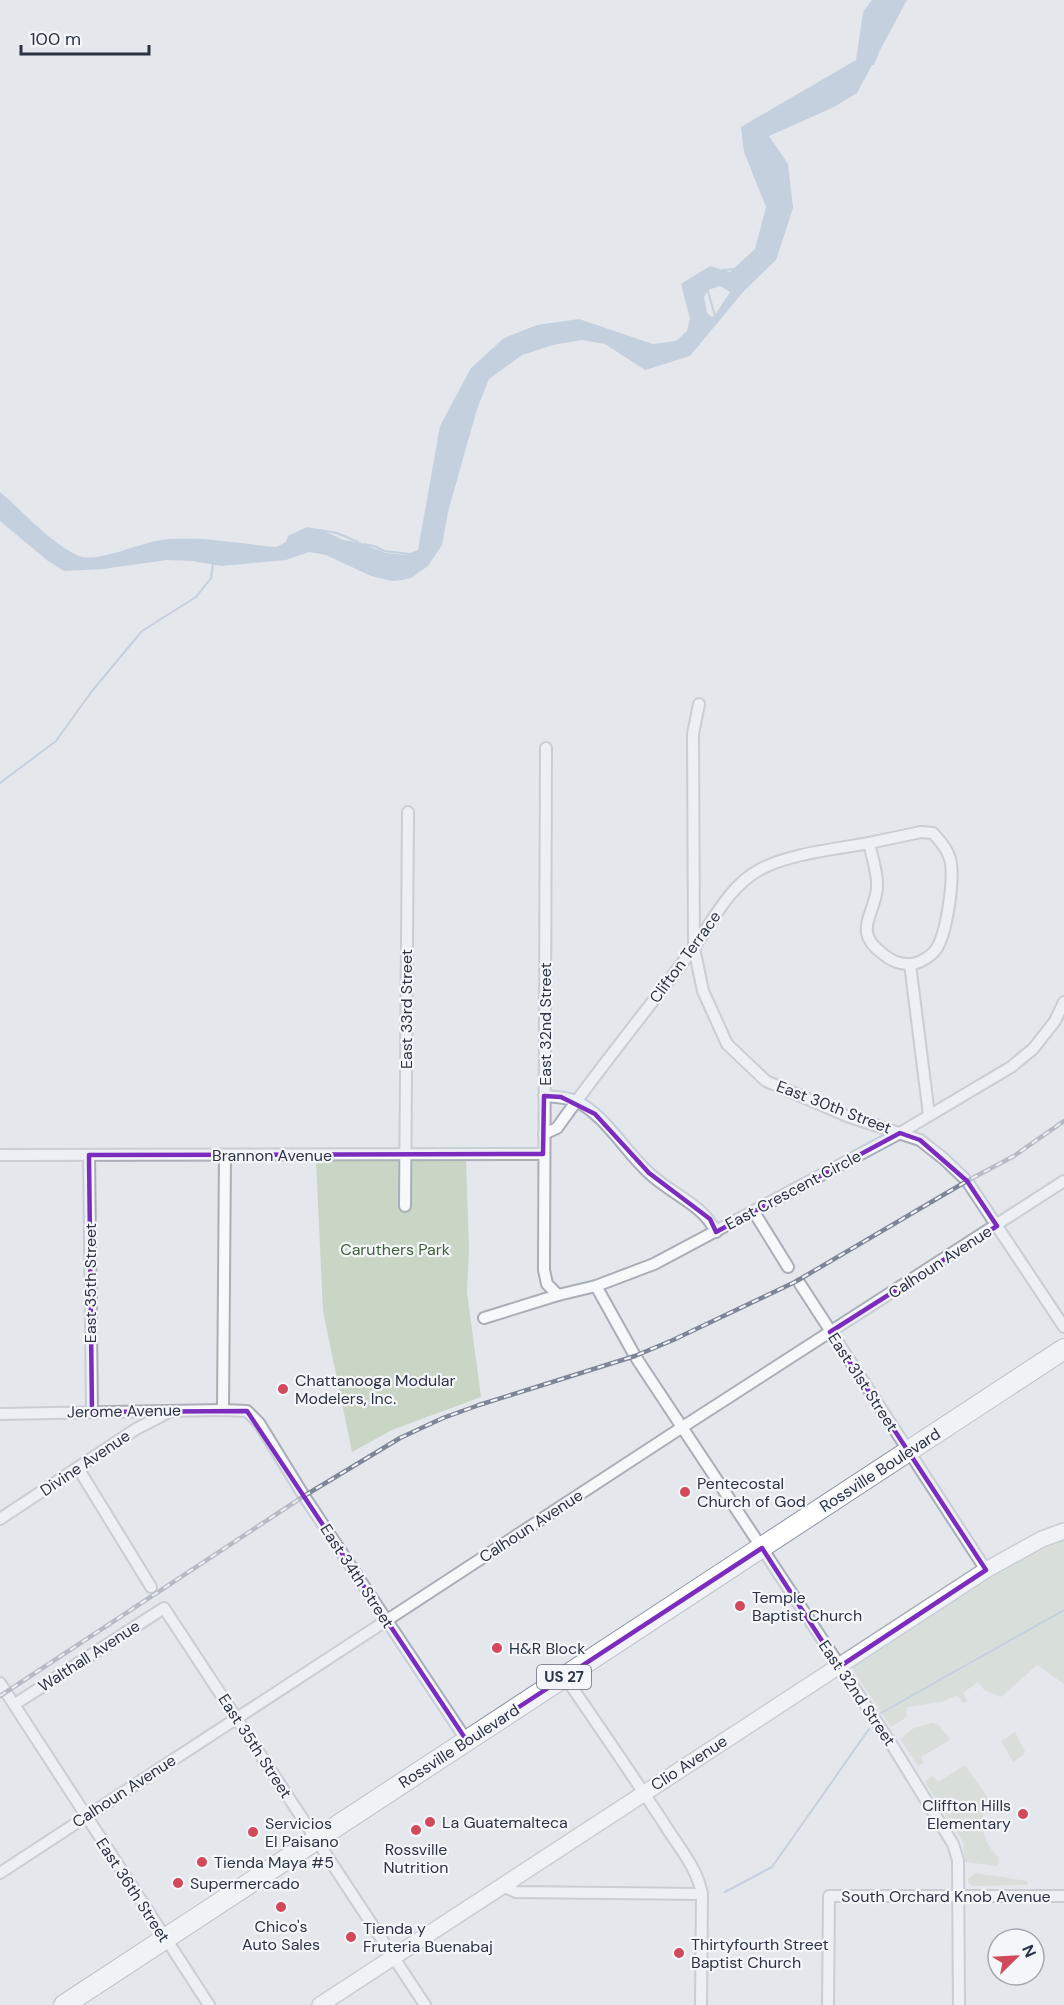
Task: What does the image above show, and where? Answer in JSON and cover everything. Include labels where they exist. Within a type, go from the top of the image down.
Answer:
[{"type":"highway","name":"Rossville Boulevard","points":[[64,2005],[1064,1349]]},
{"type":"street","name":"East 30th Street","points":[[699,704],[693,734],[694,948],[703,991],[727,1044],[766,1081],[847,1116],[920,1140],[944,1159],[967,1181],[1064,1328]]},
{"type":"street","name":"East 32nd Street","points":[[546,748],[544,1270],[547,1284],[558,1295]]},
{"type":"street","name":"East 33rd Street","points":[[405,1206],[408,812]]},
{"type":"street","name":"Clifton Terrace","points":[[544,1134],[557,1128],[694,948],[725,901],[758,870],[778,862],[921,832],[933,833],[944,845],[950,857],[949,909],[938,948],[920,962],[910,964]]},
{"type":"street","points":[[869,843],[876,872],[877,889],[866,929],[874,948],[889,959],[910,964],[929,1115]]},
{"type":"street","name":"East Crescent Circle","points":[[484,1318],[596,1286],[654,1264],[900,1133],[1011,1067],[1026,1055],[1055,1021],[1064,1002]]},
{"type":"street","points":[[544,1096],[576,1101],[595,1114],[649,1173],[693,1205],[710,1220],[716,1232]]},
{"type":"street","name":"Brannon Avenue","points":[[0,1155],[543,1154]]},
{"type":"street","name":"East 35th Street","points":[[89,1155],[92,1412]]},
{"type":"street","points":[[223,1410],[225,1155]]},
{"type":"street","name":"Calhoun Avenue","points":[[0,1873],[1064,1181]]},
{"type":"street","points":[[754,1212],[788,1267]]},
{"type":"street","name":"East 31st Street","points":[[800,1284],[986,1570]]},
{"type":"street","name":"East 32nd Street","points":[[596,1286],[635,1356],[681,1428],[897,1754],[953,1844],[958,1860],[959,2005]]},
{"type":"street","name":"Jerome Avenue","points":[[0,1414],[172,1410],[247,1411]]},
{"type":"street","name":"Divine Avenue","points":[[0,1519],[136,1429],[172,1410]]},
{"type":"street","name":"East 34th Street","points":[[247,1411],[259,1423],[304,1496],[467,1741]]},
{"type":"street","points":[[78,1468],[150,1587]]},
{"type":"street","name":"Clio Avenue","points":[[320,2005],[986,1570],[1042,1539],[1064,1531]]},
{"type":"street","name":"East 35th Street","points":[[164,1608],[425,2005]]},
{"type":"street","name":"Walthall Avenue","points":[[15,1704],[164,1608]]},
{"type":"street","points":[[565,1677],[644,1793],[700,1882],[702,1894],[701,2005]]},
{"type":"street","name":"East 36th Street","points":[[0,1683],[164,1939],[209,2005]]},
{"type":"street","points":[[502,1887],[516,1892],[702,1894]]},
{"type":"street","name":"South Orchard Knob Avenue","points":[[828,2005],[829,1896],[959,1894],[1064,1896]]},
{"type":"highlighted area","points":[[544,1096],[561,1097],[595,1114],[649,1173],[710,1219],[716,1232],[900,1133],[920,1140],[967,1181],[997,1226],[830,1332],[986,1570],[839,1667],[762,1548],[467,1741],[247,1411],[92,1412],[89,1155],[543,1154]]},
{"type":"green space","name":"Caruthers Park","points":[[466,1159],[469,1248],[467,1292],[481,1397],[392,1430],[352,1452],[323,1311],[316,1161]]},
{"type":"green space","points":[[1064,1537],[1064,1684],[1037,1665],[1001,1697],[984,1690],[978,1682],[963,1693],[968,1701],[963,1703],[957,1695],[942,1702],[906,1707],[907,1717],[891,1727],[853,1670],[853,1664],[1000,1566]]},
{"type":"green space","points":[[932,1723],[939,1725],[950,1740],[921,1757],[924,1763],[918,1766],[900,1739],[914,1728]]},
{"type":"green space","points":[[1015,1732],[1025,1751],[1013,1762],[1001,1741]]},
{"type":"green space","points":[[965,1765],[989,1799],[983,1823],[985,1838],[999,1858],[998,1866],[965,1862],[963,1842],[926,1784],[926,1780],[933,1776],[938,1782]]},
{"type":"green space","points":[[975,1873],[1027,1881],[1028,1885],[973,1886],[969,1884],[968,1879]]},
{"type":"water","points":[[872,0],[907,0],[857,93],[834,107],[769,136],[788,164],[793,208],[776,260],[743,292],[690,356],[645,370],[605,344],[582,340],[553,345],[522,355],[489,379],[477,409],[448,512],[442,545],[428,566],[411,578],[392,581],[371,576],[326,555],[309,552],[286,560],[222,566],[167,560],[103,569],[64,571],[48,561],[0,521],[0,492],[58,544],[79,556],[86,557],[106,555],[170,539],[200,539],[276,547],[286,542],[288,536],[307,527],[322,530],[343,540],[361,543],[386,553],[405,555],[418,550],[440,426],[471,368],[504,338],[537,325],[579,319],[653,344],[676,341],[687,331],[690,319],[681,284],[710,266],[730,272],[755,249],[766,207],[744,152],[741,127],[856,60],[863,12]],"holes":[[[720,286],[730,292],[713,318],[707,313],[704,297],[708,290]]]},
{"type":"waterway","points":[[873,64],[878,53]]},
{"type":"waterway","points":[[723,270],[735,269]]},
{"type":"waterway","points":[[707,288],[715,316],[712,319]]},
{"type":"waterway","points":[[319,530],[337,533],[358,542]]},
{"type":"waterway","points":[[364,544],[384,551],[410,554]]},
{"type":"waterway","points":[[0,783],[56,741],[92,691],[142,631],[196,597],[211,578],[213,564]]},
{"type":"waterway","points":[[881,1713],[1064,1610]]},
{"type":"waterway","points":[[725,1892],[772,1867],[869,1729]]},
{"type":"railway","points":[[0,1696],[304,1496],[400,1438],[443,1418],[479,1405],[635,1356],[795,1282],[1014,1156],[1064,1121]]},
{"type":"place","name":"Chattanooga Modular Modelers, Inc.","points":[[283,1389]]},
{"type":"place","name":"Pentecostal Church of God","points":[[685,1492]]},
{"type":"place","name":"Temple Baptist Church","points":[[740,1606]]},
{"type":"place","name":"H&R Block","points":[[497,1648]]},
{"type":"place","name":"Cliffton Hills Elementary","points":[[1023,1814]]},
{"type":"place","name":"La Guatemalteca","points":[[430,1822]]},
{"type":"place","name":"Rossville Nutrition","points":[[416,1830]]},
{"type":"place","name":"Servicios El Paisano","points":[[253,1832]]},
{"type":"place","name":"Tienda Maya #5","points":[[202,1862]]},
{"type":"place","name":"Supermercado","points":[[178,1883]]},
{"type":"place","name":"Chico's Auto Sales","points":[[281,1907]]},
{"type":"place","name":"Tienda y Fruteria Buenabaj","points":[[351,1937]]},
{"type":"place","name":"Thirtyfourth Street Baptist Church","points":[[679,1953]]}]
